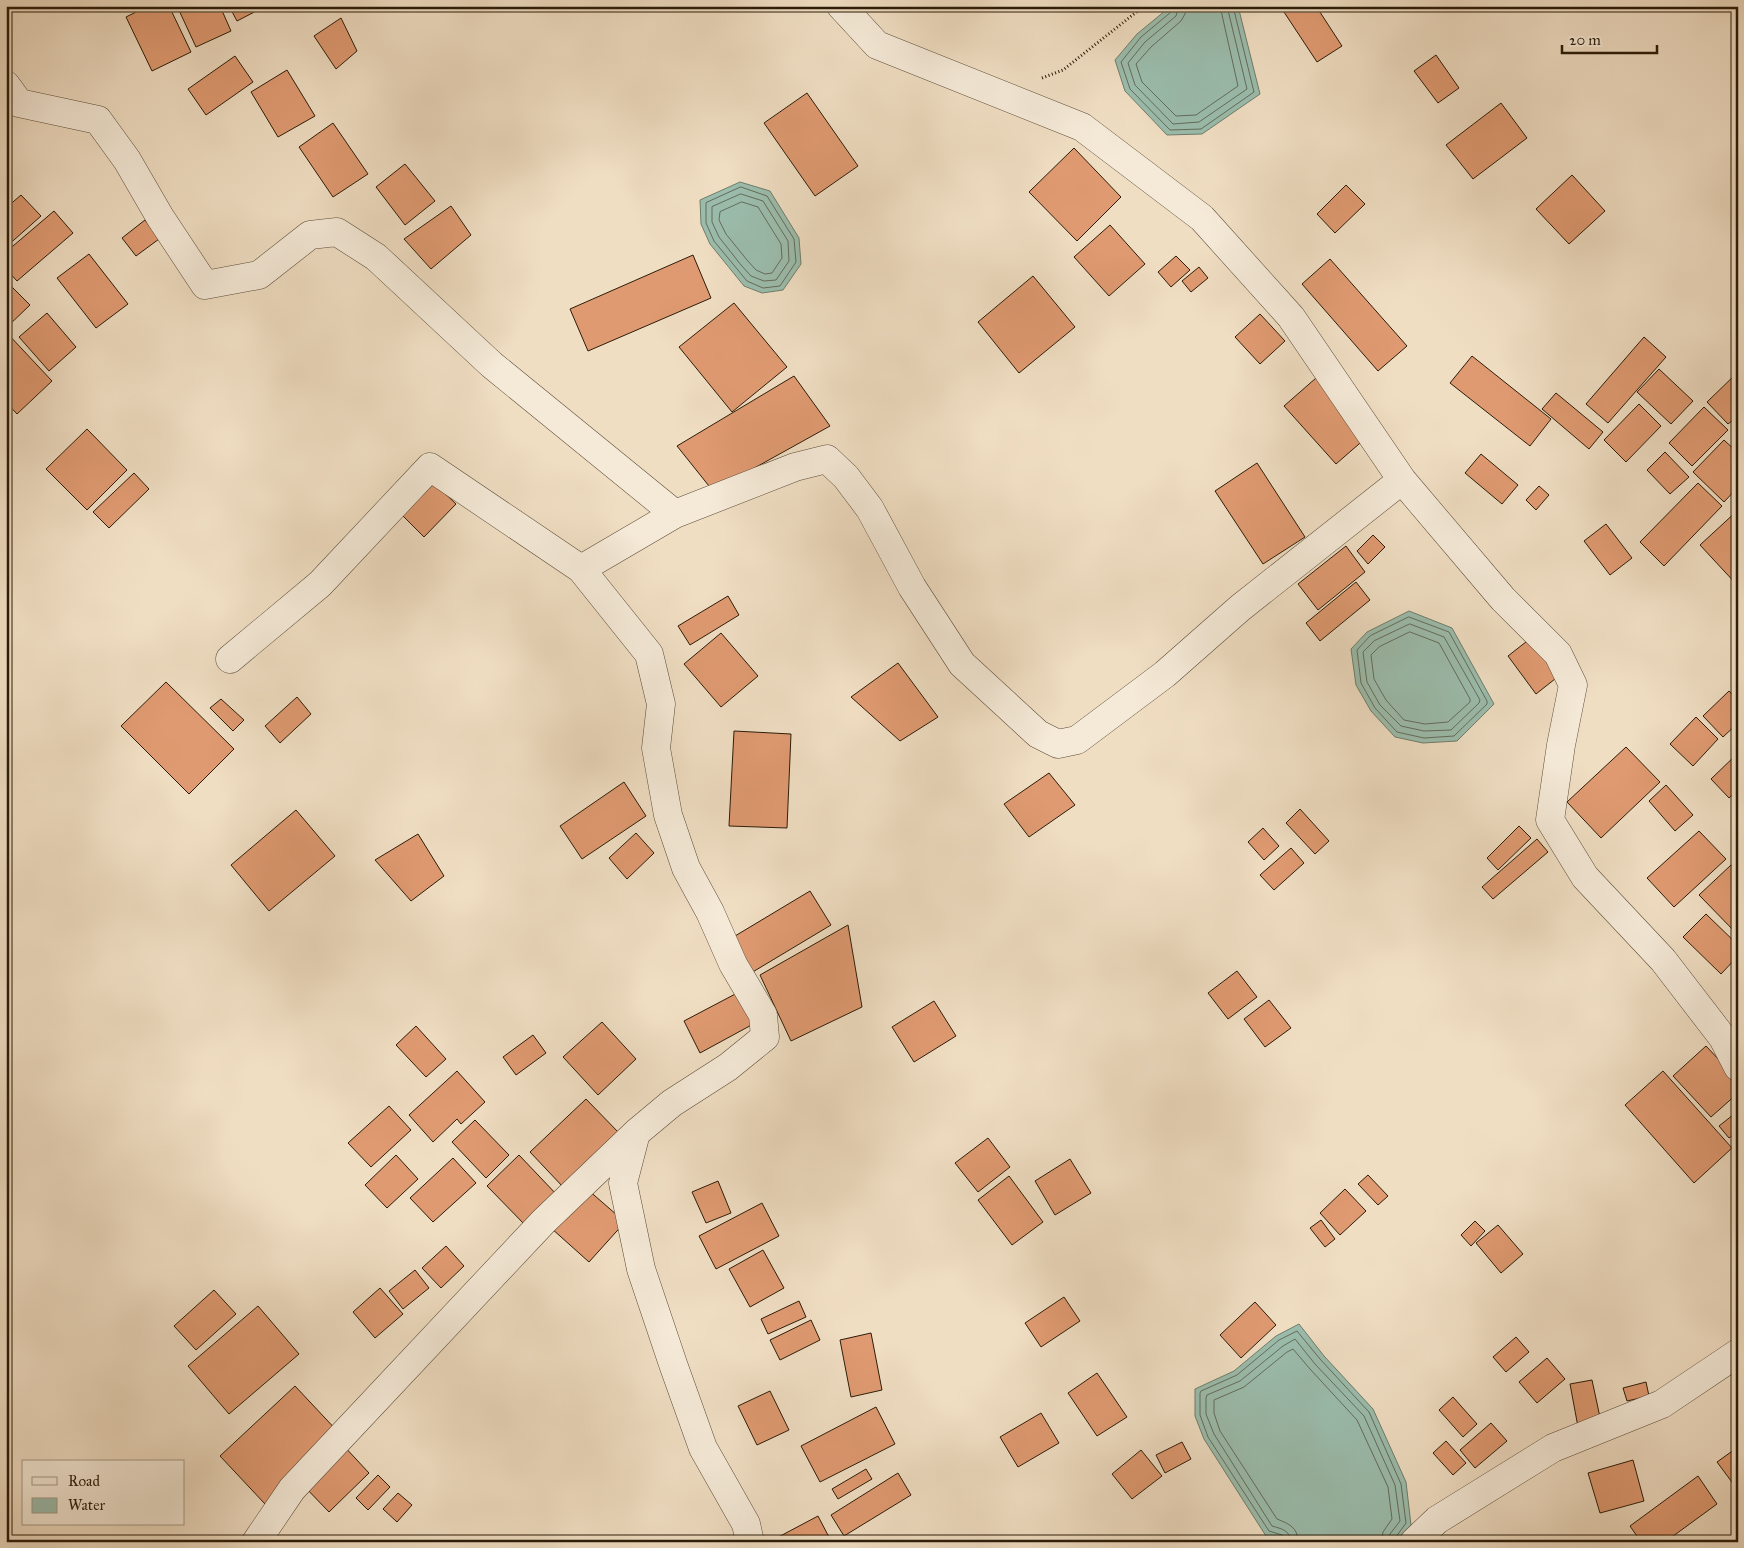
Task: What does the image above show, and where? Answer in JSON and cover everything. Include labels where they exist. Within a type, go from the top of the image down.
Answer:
[{"type":"street","points":[[841,6],[876,45],[1082,127],[1202,218],[1291,317],[1402,480],[1503,599],[1558,654],[1573,685],[1561,744],[1550,820],[1585,877],[1663,960],[1723,1038],[1738,1067]]},
{"type":"street","points":[[6,84],[19,103],[98,120],[127,160],[160,217],[205,285],[259,275],[310,235],[337,232],[376,257],[492,365],[675,514]]},
{"type":"street","points":[[580,569],[675,514],[795,467],[827,459],[846,478],[870,509],[912,587],[962,664],[1038,734],[1058,744],[1077,740],[1165,674],[1240,608],[1402,480]]},
{"type":"street","points":[[230,659],[320,584],[430,467],[580,569],[649,654],[660,704],[656,748],[668,815],[686,868],[710,912],[733,964],[763,1015],[765,1037],[728,1067],[672,1103],[544,1220],[292,1489],[256,1542]]},
{"type":"street","points":[[636,1134],[623,1183],[641,1269],[704,1448],[746,1524],[750,1542]]},
{"type":"street","points":[[1414,1542],[1437,1520],[1553,1448],[1662,1404],[1738,1353]]},
{"type":"path","points":[[1000,94],[1063,70],[1144,6]]},
{"type":"water","points":[[1171,6],[1238,6],[1260,94],[1202,134],[1167,135],[1125,91],[1115,60],[1137,34]]},
{"type":"water","points":[[740,182],[770,191],[799,238],[801,264],[783,290],[762,293],[744,286],[710,244],[701,224],[700,200]]},
{"type":"water","points":[[1409,611],[1452,628],[1494,704],[1457,741],[1423,743],[1395,737],[1371,711],[1356,685],[1351,649],[1367,632]]},
{"type":"water","points":[[1299,1324],[1324,1356],[1373,1409],[1406,1482],[1411,1525],[1398,1542],[1289,1542],[1266,1536],[1204,1439],[1195,1416],[1195,1389],[1234,1371],[1276,1336]]},
{"type":"building","points":[[148,6],[169,6],[191,52],[152,71],[126,17]]},
{"type":"building","points":[[177,6],[220,6],[231,31],[196,47]]},
{"type":"building","points":[[229,6],[266,6],[237,21]]},
{"type":"building","points":[[1287,6],[1316,6],[1342,46],[1317,62],[1282,9]]},
{"type":"building","points":[[341,18],[357,51],[336,69],[314,36]]},
{"type":"building","points":[[1436,55],[1459,88],[1438,103],[1414,71]]},
{"type":"building","points":[[235,56],[253,82],[206,115],[188,89]]},
{"type":"building","points":[[287,70],[315,116],[278,137],[251,92]]},
{"type":"building","points":[[807,93],[858,166],[815,196],[764,123]]},
{"type":"building","points":[[1501,103],[1527,138],[1473,179],[1446,145]]},
{"type":"building","points":[[333,123],[368,174],[333,197],[299,147]]},
{"type":"building","points":[[1074,148],[1121,197],[1077,241],[1029,192]]},
{"type":"building","points":[[405,164],[435,201],[405,225],[376,187]]},
{"type":"building","points":[[1572,175],[1605,211],[1569,244],[1536,209]]},
{"type":"building","points":[[1346,185],[1365,204],[1335,233],[1317,214]]},
{"type":"building","points":[[21,195],[41,216],[6,247],[6,208]]},
{"type":"building","points":[[451,206],[471,235],[431,269],[404,239]]},
{"type":"building","points":[[54,211],[73,233],[17,281],[6,269],[6,252]]},
{"type":"building","points":[[145,220],[159,239],[136,256],[122,238]]},
{"type":"building","points":[[1110,225],[1145,264],[1109,296],[1074,257]]},
{"type":"building","points":[[89,254],[128,304],[96,328],[57,278]]},
{"type":"building","points":[[693,255],[711,298],[588,351],[570,309]]},
{"type":"building","points":[[1176,256],[1190,270],[1171,287],[1158,272]]},
{"type":"building","points":[[1330,259],[1407,346],[1378,371],[1302,284]]},
{"type":"building","points":[[1199,267],[1208,278],[1191,292],[1182,281]]},
{"type":"building","points":[[1033,276],[1075,327],[1019,373],[978,322]]},
{"type":"building","points":[[6,281],[30,305],[6,328]]},
{"type":"building","points":[[734,303],[787,367],[732,412],[679,347]]},
{"type":"building","points":[[47,313],[76,347],[49,371],[19,337]]},
{"type":"building","points":[[1260,314],[1285,341],[1260,364],[1235,337]]},
{"type":"building","points":[[7,333],[52,381],[17,414],[6,402]]},
{"type":"building","points":[[1644,337],[1666,357],[1608,423],[1586,404]]},
{"type":"building","points":[[1472,356],[1551,419],[1530,446],[1450,383]]},
{"type":"building","points":[[1659,369],[1693,401],[1671,424],[1637,392]]},
{"type":"building","points":[[1738,372],[1738,416],[1728,424],[1707,402]]},
{"type":"building","points":[[794,376],[830,426],[713,491],[677,446]]},
{"type":"building","points":[[1316,378],[1367,437],[1336,464],[1284,406]]},
{"type":"building","points":[[1556,393],[1603,432],[1589,449],[1542,409]]},
{"type":"building","points":[[1639,404],[1661,426],[1626,462],[1604,440]]},
{"type":"building","points":[[1704,407],[1728,430],[1692,466],[1669,443]]},
{"type":"building","points":[[87,429],[127,470],[87,510],[46,469]]},
{"type":"building","points":[[1724,440],[1738,453],[1738,487],[1724,502],[1693,472]]},
{"type":"building","points":[[1665,452],[1689,477],[1670,494],[1647,470]]},
{"type":"building","points":[[1481,454],[1518,485],[1502,504],[1465,473]]},
{"type":"building","points":[[1257,463],[1305,537],[1263,564],[1215,491]]},
{"type":"building","points":[[134,473],[149,489],[109,528],[93,512]]},
{"type":"building","points":[[431,480],[456,504],[424,537],[399,512]]},
{"type":"building","points":[[1698,483],[1722,506],[1664,566],[1640,542]]},
{"type":"building","points":[[1539,486],[1549,495],[1536,510],[1526,500]]},
{"type":"building","points":[[1738,510],[1738,586],[1700,545]]},
{"type":"building","points":[[1606,524],[1632,558],[1610,575],[1584,541]]},
{"type":"building","points":[[1373,535],[1385,547],[1368,564],[1357,551]]},
{"type":"building","points":[[1346,546],[1365,572],[1318,610],[1298,584]]},
{"type":"building","points":[[1356,582],[1370,600],[1320,641],[1306,623]]},
{"type":"building","points":[[728,596],[739,615],[690,645],[678,626]]},
{"type":"building","points":[[721,633],[758,676],[721,707],[684,664]]},
{"type":"building","points":[[1531,638],[1560,675],[1536,694],[1508,656]]},
{"type":"building","points":[[898,663],[938,717],[900,741],[851,697]]},
{"type":"building","points":[[166,682],[234,749],[189,794],[121,726]]},
{"type":"building","points":[[1729,691],[1738,700],[1738,723],[1723,737],[1703,716]]},
{"type":"building","points":[[297,697],[311,714],[280,743],[265,726]]},
{"type":"building","points":[[221,699],[244,720],[233,731],[210,708]]},
{"type":"building","points":[[1696,717],[1718,739],[1693,766],[1670,744]]},
{"type":"building","points":[[734,731],[791,734],[787,828],[729,826]]},
{"type":"building","points":[[1626,747],[1660,782],[1601,838],[1567,802]]},
{"type":"building","points":[[1738,753],[1738,789],[1729,798],[1711,779]]},
{"type":"building","points":[[1049,773],[1075,805],[1029,837],[1004,804]]},
{"type":"building","points":[[624,782],[646,816],[582,859],[560,826]]},
{"type":"building","points":[[1666,785],[1693,815],[1675,831],[1649,801]]},
{"type":"building","points":[[1300,809],[1329,841],[1315,854],[1286,823]]},
{"type":"building","points":[[296,810],[335,856],[269,911],[231,865]]},
{"type":"building","points":[[1519,826],[1531,838],[1498,870],[1487,858]]},
{"type":"building","points":[[1263,828],[1279,846],[1264,860],[1248,842]]},
{"type":"building","points":[[1699,831],[1726,859],[1674,907],[1647,878]]},
{"type":"building","points":[[636,833],[654,853],[627,879],[609,858]]},
{"type":"building","points":[[418,834],[444,876],[411,901],[375,860]]},
{"type":"building","points":[[1537,839],[1548,852],[1493,899],[1482,887]]},
{"type":"building","points":[[1291,848],[1304,863],[1274,890],[1260,875]]},
{"type":"building","points":[[1731,865],[1738,871],[1738,935],[1699,895]]},
{"type":"building","points":[[810,891],[831,925],[751,973],[730,939]]},
{"type":"building","points":[[1706,914],[1738,945],[1738,956],[1721,974],[1683,937]]},
{"type":"building","points":[[848,925],[862,1007],[791,1041],[760,975]]},
{"type":"building","points":[[1237,971],[1257,997],[1228,1019],[1208,993]]},
{"type":"building","points":[[741,991],[757,1022],[700,1053],[684,1021]]},
{"type":"building","points":[[1269,1000],[1291,1028],[1265,1047],[1244,1019]]},
{"type":"building","points":[[934,1001],[956,1036],[914,1062],[892,1027]]},
{"type":"building","points":[[602,1022],[636,1059],[598,1095],[563,1057]]},
{"type":"building","points":[[416,1026],[446,1059],[426,1077],[396,1045]]},
{"type":"building","points":[[533,1035],[546,1053],[516,1075],[503,1057]]},
{"type":"building","points":[[1706,1046],[1738,1080],[1738,1093],[1711,1117],[1673,1076]]},
{"type":"building","points":[[457,1071],[485,1102],[461,1124],[457,1119],[433,1142],[409,1115]]},
{"type":"building","points":[[1663,1071],[1732,1148],[1694,1183],[1625,1105]]},
{"type":"building","points":[[586,1099],[620,1134],[564,1188],[530,1152]]},
{"type":"building","points":[[389,1106],[411,1130],[371,1167],[348,1143]]},
{"type":"building","points":[[1738,1111],[1738,1131],[1729,1138],[1719,1126]]},
{"type":"building","points":[[475,1120],[509,1155],[486,1178],[452,1142]]},
{"type":"building","points":[[988,1138],[1010,1167],[978,1192],[955,1163]]},
{"type":"building","points":[[396,1155],[418,1179],[387,1208],[365,1185]]},
{"type":"building","points":[[519,1155],[558,1196],[527,1227],[487,1186]]},
{"type":"building","points":[[453,1158],[476,1183],[433,1222],[410,1198]]},
{"type":"building","points":[[1070,1159],[1091,1193],[1055,1215],[1035,1181]]},
{"type":"building","points":[[1368,1175],[1388,1196],[1378,1205],[1358,1184]]},
{"type":"building","points":[[1009,1176],[1043,1222],[1012,1245],[978,1200]]},
{"type":"building","points":[[718,1181],[731,1213],[706,1223],[692,1192]]},
{"type":"building","points":[[587,1189],[625,1222],[589,1262],[551,1228]]},
{"type":"building","points":[[1345,1189],[1366,1211],[1340,1235],[1320,1213]]},
{"type":"building","points":[[762,1203],[779,1236],[716,1269],[699,1236]]},
{"type":"building","points":[[1321,1220],[1335,1239],[1325,1247],[1310,1228]]},
{"type":"building","points":[[1475,1221],[1485,1231],[1471,1246],[1461,1235]]},
{"type":"building","points":[[1498,1225],[1523,1254],[1501,1273],[1476,1243]]},
{"type":"building","points":[[446,1246],[464,1266],[441,1288],[422,1268]]},
{"type":"building","points":[[763,1250],[784,1288],[750,1307],[729,1269]]},
{"type":"building","points":[[415,1270],[429,1288],[403,1309],[389,1291]]},
{"type":"building","points":[[380,1288],[403,1314],[375,1338],[353,1312]]},
{"type":"building","points":[[214,1290],[236,1314],[196,1350],[174,1326]]},
{"type":"building","points":[[1064,1297],[1080,1321],[1041,1347],[1025,1323]]},
{"type":"building","points":[[799,1301],[806,1317],[768,1334],[761,1319]]},
{"type":"building","points":[[1255,1302],[1276,1325],[1241,1358],[1220,1335]]},
{"type":"building","points":[[258,1306],[299,1354],[229,1414],[188,1366]]},
{"type":"building","points":[[811,1320],[820,1340],[780,1360],[770,1340]]},
{"type":"building","points":[[871,1333],[882,1390],[851,1397],[840,1340]]},
{"type":"building","points":[[1516,1337],[1529,1352],[1506,1372],[1493,1357]]},
{"type":"building","points":[[1547,1358],[1565,1379],[1537,1403],[1519,1382]]},
{"type":"building","points":[[1097,1373],[1127,1417],[1097,1436],[1068,1393]]},
{"type":"building","points":[[1592,1380],[1601,1422],[1578,1427],[1570,1384]]},
{"type":"building","points":[[1646,1382],[1649,1396],[1627,1401],[1623,1388]]},
{"type":"building","points":[[295,1386],[340,1434],[265,1504],[220,1456]]},
{"type":"building","points":[[770,1391],[789,1430],[757,1445],[738,1406]]},
{"type":"building","points":[[1453,1397],[1477,1424],[1463,1437],[1439,1410]]},
{"type":"building","points":[[876,1407],[895,1444],[820,1482],[801,1446]]},
{"type":"building","points":[[1041,1413],[1059,1443],[1018,1467],[1000,1437]]},
{"type":"building","points":[[1491,1423],[1507,1441],[1475,1468],[1460,1450]]},
{"type":"building","points":[[1446,1441],[1466,1463],[1453,1475],[1433,1453]]},
{"type":"building","points":[[1182,1442],[1191,1459],[1165,1473],[1156,1455]]},
{"type":"building","points":[[342,1444],[369,1473],[329,1512],[302,1484]]},
{"type":"building","points":[[1738,1447],[1738,1488],[1737,1489],[1717,1462]]},
{"type":"building","points":[[1141,1450],[1162,1476],[1132,1499],[1112,1474]]},
{"type":"building","points":[[1633,1460],[1644,1501],[1600,1513],[1588,1473]]},
{"type":"building","points":[[866,1469],[872,1479],[838,1499],[832,1489]]},
{"type":"building","points":[[898,1473],[911,1495],[844,1536],[831,1515]]},
{"type":"building","points":[[378,1475],[390,1487],[368,1510],[356,1498]]},
{"type":"building","points":[[1698,1476],[1717,1504],[1665,1542],[1641,1542],[1630,1526]]},
{"type":"building","points":[[398,1493],[412,1505],[397,1522],[383,1509]]},
{"type":"building","points":[[818,1516],[830,1539],[825,1542],[769,1542]]}]
